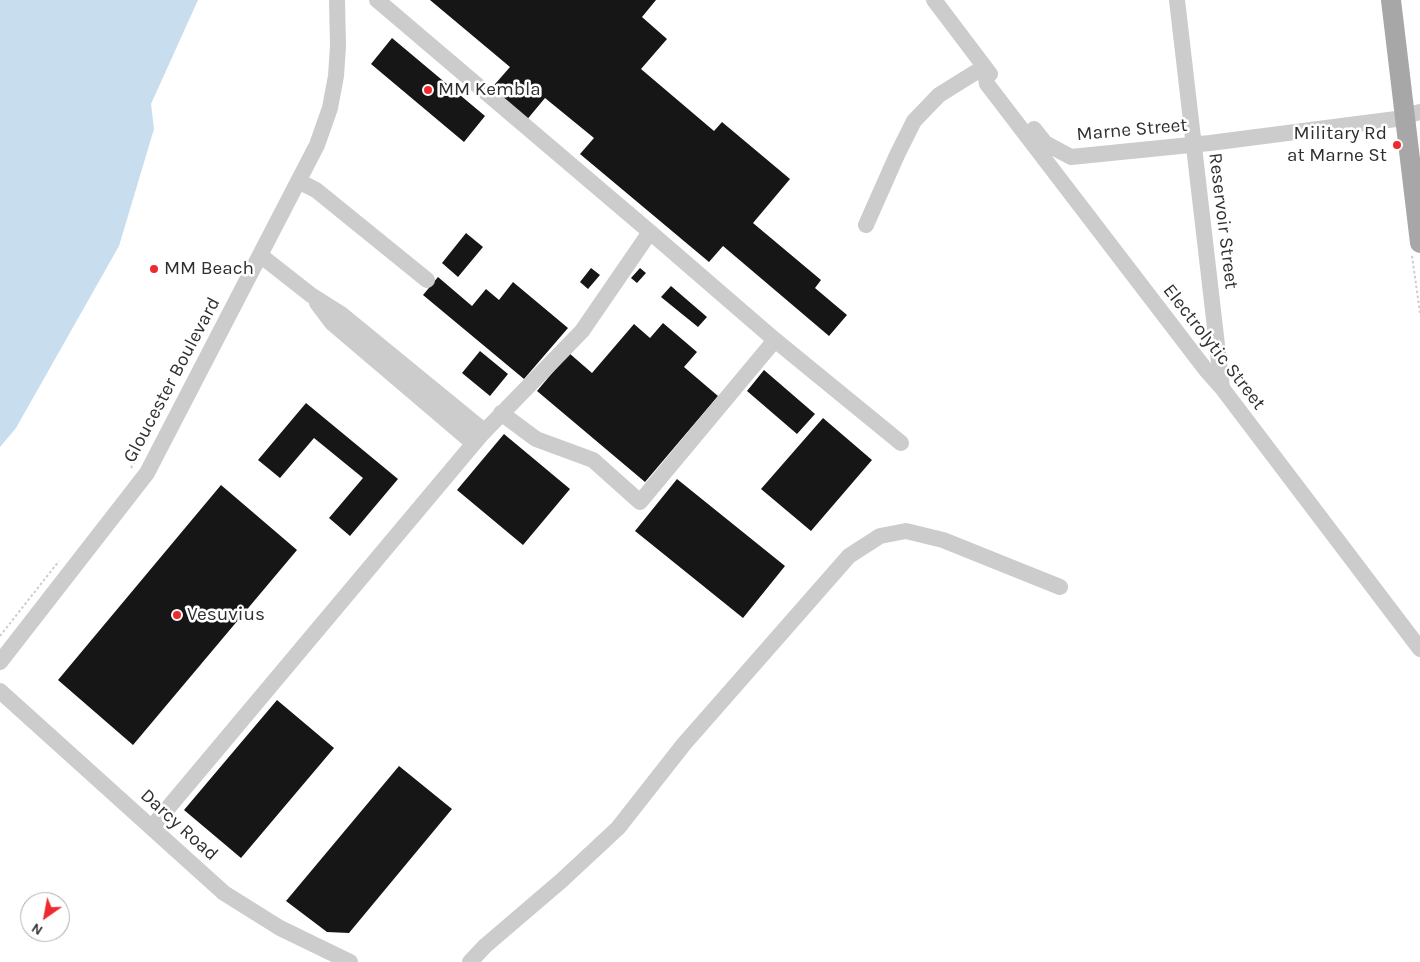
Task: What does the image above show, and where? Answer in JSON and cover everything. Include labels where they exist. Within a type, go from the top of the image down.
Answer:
[{"type":"main road","points":[[1392,0],[1413,114],[1420,243]]},
{"type":"street","name":"Gloucester Boulevard","points":[[0,662],[147,472],[317,145],[330,108],[336,76],[338,0]]},
{"type":"street","points":[[377,0],[775,340],[900,443]]},
{"type":"street","name":"Marne Street","points":[[934,0],[984,67],[1045,143],[1071,157],[1193,145],[1396,119],[1413,114]]},
{"type":"street","name":"Reservoir Street","points":[[1177,0],[1222,388]]},
{"type":"street","points":[[866,225],[896,155],[914,121],[939,95],[984,67]]},
{"type":"street","name":"Electrolytic Street","points":[[984,67],[987,84],[1206,370],[1222,388],[1420,649]]},
{"type":"street","points":[[298,181],[316,190],[427,280]]},
{"type":"street","points":[[152,828],[473,443],[582,331],[650,232]]},
{"type":"street","points":[[260,255],[311,295],[341,314],[484,431]]},
{"type":"street","points":[[311,295],[332,323],[473,443]]},
{"type":"street","points":[[501,413],[536,439],[593,460],[640,502],[775,340]]},
{"type":"street","points":[[470,962],[618,828],[684,744],[849,556],[880,536],[906,531],[943,540],[1060,588]]},
{"type":"street","name":"Darcy Road","points":[[0,690],[224,892],[280,928],[350,962]]},
{"type":"path","points":[[130,471],[165,406]]},
{"type":"path","points":[[0,636],[60,560]]},
{"type":"water","points":[[0,0],[198,0],[151,104],[154,129],[119,246],[16,428],[0,447]]},
{"type":"building","points":[[430,0],[656,0],[642,17],[667,39],[641,69],[714,131],[722,122],[790,179],[753,223],[821,280],[815,288],[847,315],[829,336],[723,246],[709,262],[580,154],[594,138],[545,98],[525,122],[489,91],[510,67]]},
{"type":"building","name":"MM Kembla","points":[[392,38],[485,116],[464,142],[371,64]]},
{"type":"building","points":[[466,233],[483,247],[458,277],[442,263]]},
{"type":"building","points":[[591,268],[600,275],[588,289],[580,282]]},
{"type":"building","points":[[640,268],[646,273],[637,283],[631,278]]},
{"type":"building","points":[[438,277],[472,306],[486,289],[499,300],[513,282],[568,328],[524,379],[423,295]]},
{"type":"building","points":[[671,286],[707,317],[698,327],[661,297]]},
{"type":"building","points":[[663,323],[697,352],[684,367],[718,396],[645,482],[537,391],[569,353],[592,373],[634,324],[650,338]]},
{"type":"building","points":[[480,351],[508,374],[490,396],[462,373]]},
{"type":"building","points":[[764,370],[815,414],[797,434],[747,391]]},
{"type":"building","points":[[306,403],[398,479],[350,536],[329,518],[363,478],[314,438],[280,478],[258,460]]},
{"type":"building","points":[[823,418],[872,460],[811,531],[761,489]]},
{"type":"building","points":[[504,434],[570,489],[523,545],[457,490]]},
{"type":"building","points":[[677,479],[785,566],[743,618],[635,531]]},
{"type":"building","name":"Vesuvius","points":[[221,485],[297,550],[133,745],[58,680]]},
{"type":"building","points":[[277,700],[334,748],[241,858],[184,810]]},
{"type":"building","points":[[399,766],[452,809],[349,933],[327,932],[286,901]]},
{"type":"place","name":"MM Kembla","points":[[428,90]]},
{"type":"place","name":"Military Rd at Marne St","points":[[1397,145]]},
{"type":"place","name":"MM Beach","points":[[154,269]]},
{"type":"place","name":"Vesuvius","points":[[177,615]]}]
